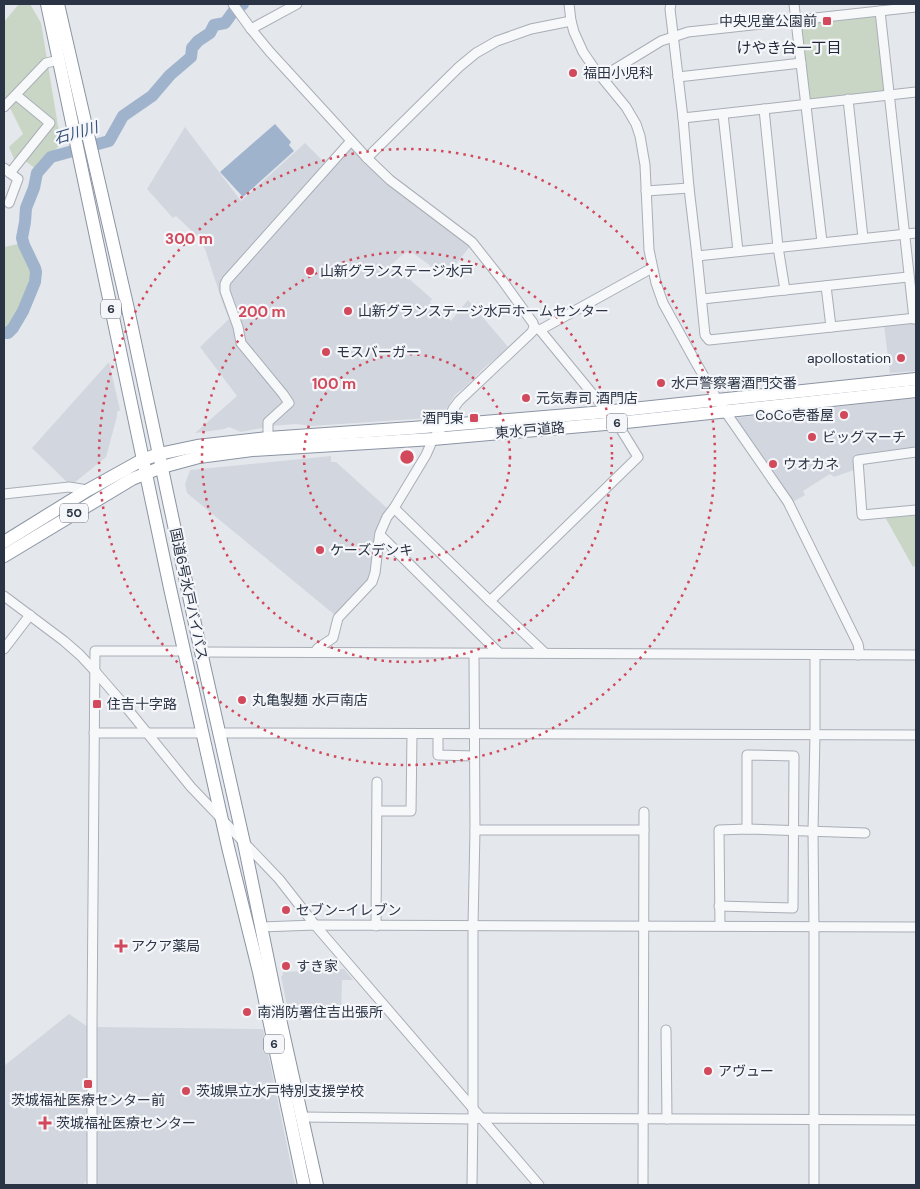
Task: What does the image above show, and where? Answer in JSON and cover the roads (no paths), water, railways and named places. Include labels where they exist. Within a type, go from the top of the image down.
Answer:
[{"type":"highway","name":"国道6号水戸バイパス","points":[[47,4],[142,460],[222,821],[259,972],[304,1185]]},
{"type":"highway","name":"国道6号水戸バイパス","points":[[58,4],[94,156],[317,1185]]},
{"type":"highway","name":"東水戸道路","points":[[159,454],[211,444],[268,438],[443,426],[604,412],[916,380]]},
{"type":"highway","name":"東水戸道路","points":[[145,473],[199,457],[236,452],[433,439],[617,423],[916,391]]},
{"type":"highway","name":"50","points":[[4,542],[88,490],[142,460],[159,454]]},
{"type":"highway","name":"50","points":[[4,556],[85,506],[145,473]]},
{"type":"street","points":[[251,29],[297,4]]},
{"type":"street","points":[[569,4],[571,21],[583,52],[626,107],[636,124],[643,149],[649,250],[652,268],[663,303],[718,401],[788,502],[858,644],[858,655]]},
{"type":"street","points":[[671,4],[670,9],[705,335],[709,340],[915,319],[908,277],[880,11]]},
{"type":"street","points":[[794,4],[822,242]]},
{"type":"street","points":[[602,77],[661,41],[695,30],[916,7]]},
{"type":"street","points":[[236,8],[270,52],[367,158],[390,180],[472,242],[533,323],[535,330],[600,403],[604,412]]},
{"type":"street","points":[[367,158],[458,68],[476,53],[497,41],[531,29],[571,21]]},
{"type":"street","points":[[4,107],[46,63],[60,60]]},
{"type":"street","points":[[678,77],[801,63]]},
{"type":"street","points":[[683,118],[916,92]]},
{"type":"street","points":[[9,203],[18,179],[7,170],[50,123],[16,94]]},
{"type":"street","points":[[848,100],[863,238]]},
{"type":"street","points":[[764,109],[784,290]]},
{"type":"street","points":[[723,114],[738,251]]},
{"type":"street","points":[[268,438],[268,422],[289,403],[241,343],[238,327],[224,291],[225,284],[351,141]]},
{"type":"street","points":[[646,192],[689,188]]},
{"type":"street","points":[[697,256],[916,233]]},
{"type":"street","points":[[315,652],[333,638],[338,618],[372,582],[380,535],[387,517],[426,455],[433,439],[459,401],[535,330],[652,268]]},
{"type":"street","points":[[702,299],[908,277]]},
{"type":"street","points":[[826,286],[831,327]]},
{"type":"street","points":[[490,601],[638,457],[617,423]]},
{"type":"street","points":[[916,452],[858,460],[862,515],[916,510]]},
{"type":"street","points":[[4,494],[69,487],[88,490]]},
{"type":"street","points":[[394,508],[544,654]]},
{"type":"street","points":[[380,535],[499,653]]},
{"type":"street","points":[[4,596],[64,641],[94,670],[191,787],[280,879],[315,925],[475,1116],[539,1185]]},
{"type":"street","points":[[4,649],[30,616]]},
{"type":"street","points":[[92,1185],[95,650],[184,651]]},
{"type":"street","points":[[202,652],[916,655]]},
{"type":"street","points":[[472,1185],[475,1116],[473,926],[475,830],[474,654]]},
{"type":"street","points":[[814,1185],[813,831],[815,655]]},
{"type":"street","points":[[94,733],[203,734]]},
{"type":"street","points":[[219,733],[916,735]]},
{"type":"street","points":[[377,811],[411,811],[412,734]]},
{"type":"street","points":[[438,734],[438,755],[474,756]]},
{"type":"street","points":[[719,906],[793,908],[794,756],[747,755],[747,829]]},
{"type":"street","points":[[376,926],[377,782]]},
{"type":"street","points":[[643,1185],[644,812]]},
{"type":"street","points":[[720,926],[719,830],[747,829],[865,833]]},
{"type":"street","points":[[475,830],[644,830]]},
{"type":"street","points":[[261,926],[916,927]]},
{"type":"street","points":[[666,1030],[667,1119]]},
{"type":"street","points":[[302,1117],[475,1116],[916,1120]]},
{"type":"water","points":[[275,124],[291,142],[289,145],[294,151],[243,197],[220,172]]},
{"type":"waterway","name":"石川川","points":[[4,333],[8,333],[13,328],[23,311],[35,282],[35,268],[22,238],[26,208],[34,188],[37,173],[51,157],[109,141],[123,116],[152,96],[170,75],[191,57],[192,48],[198,41],[210,33],[214,25],[225,23],[233,12],[243,4]]},
{"type":"place","name":"中央児童公園前","points":[[827,21]]},
{"type":"place","name":"福田小児科","points":[[573,73]]},
{"type":"place","name":"山新グランステージ水戸","points":[[310,271]]},
{"type":"place","name":"山新グランステージ水戸ホームセンター","points":[[348,311]]},
{"type":"place","name":"モスバーガー","points":[[326,352]]},
{"type":"place","name":"apollostation","points":[[901,358]]},
{"type":"place","name":"水戸警察署酒門交番","points":[[661,383]]},
{"type":"place","name":"元気寿司 酒門店","points":[[526,398]]},
{"type":"place","name":"CoCo壱番屋","points":[[844,415]]},
{"type":"place","name":"酒門東","points":[[474,418]]},
{"type":"place","name":"ビッグマーチ","points":[[812,437]]},
{"type":"place","name":"ウオカネ","points":[[773,464]]},
{"type":"place","name":"ケーズデンキ","points":[[320,550]]},
{"type":"place","name":"丸亀製麺 水戸南店","points":[[242,700]]},
{"type":"place","name":"住吉十字路","points":[[97,704]]},
{"type":"place","name":"セブン-イレブン","points":[[286,910]]},
{"type":"place","name":"アクア薬局","points":[[121,946]]},
{"type":"place","name":"すき家","points":[[286,966]]},
{"type":"place","name":"南消防署住吉出張所","points":[[247,1012]]},
{"type":"place","name":"アヴュー","points":[[708,1071]]},
{"type":"place","name":"茨城福祉医療センター前","points":[[88,1084]]},
{"type":"place","name":"茨城県立水戸特別支援学校","points":[[186,1091]]},
{"type":"place","name":"茨城福祉医療センター","points":[[45,1123]]},
{"type":"district","name":"けやき台一丁目","points":[[789,48]]}]
